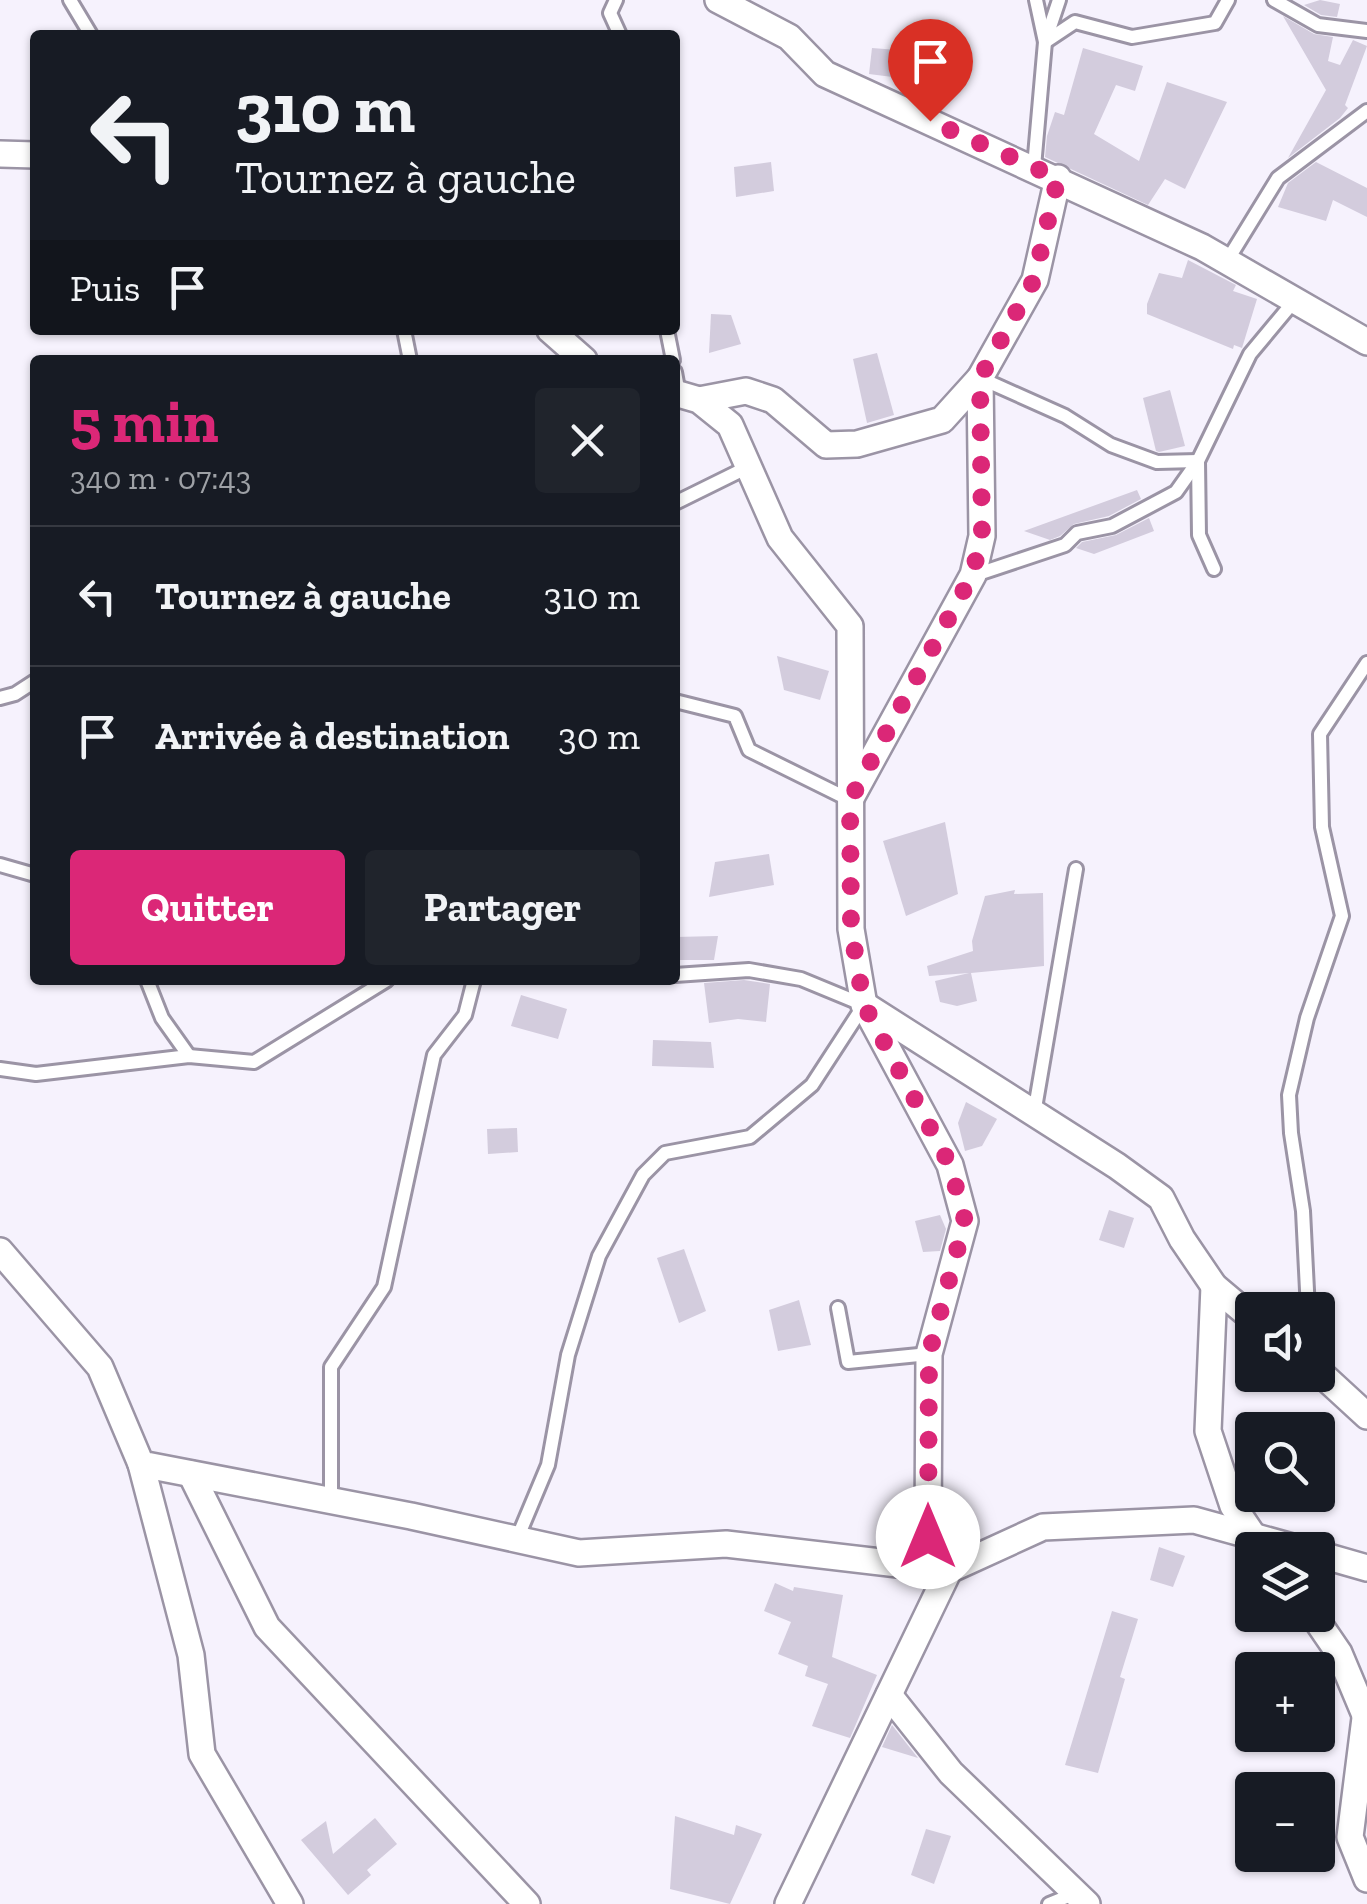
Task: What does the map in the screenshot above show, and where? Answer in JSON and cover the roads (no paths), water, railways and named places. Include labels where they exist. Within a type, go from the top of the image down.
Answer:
[{"type":"street","points":[[718,0],[789,37],[826,74],[1046,173],[1227,261],[1367,342]]},
{"type":"street","points":[[682,390],[746,390],[773,400],[826,446],[857,444],[942,420],[980,378],[1034,280],[1046,173]]},
{"type":"street","points":[[850,800],[972,575],[982,536],[980,378]]},
{"type":"street","points":[[682,390],[730,426],[780,538],[850,626],[851,929],[864,1005],[950,1165],[965,1221],[929,1354],[928,1537],[950,1570]]},
{"type":"street","points":[[864,1005],[1117,1166],[1160,1198],[1214,1286],[1235,1304]]},
{"type":"street","points":[[1,1248],[100,1367],[142,1464],[191,1655],[202,1754],[290,1904]]},
{"type":"street","points":[[1214,1286],[1208,1431],[1233,1506],[1251,1532]]},
{"type":"street","points":[[1335,1386],[1367,1416]]},
{"type":"street","points":[[142,1464],[579,1553],[726,1544],[950,1570],[1043,1528],[1194,1520],[1235,1535]]},
{"type":"street","points":[[191,1474],[267,1627],[527,1904]]},
{"type":"street","points":[[1335,1559],[1367,1568]]},
{"type":"street","points":[[788,1904],[950,1570]]},
{"type":"street","points":[[1325,1632],[1366,1709],[1350,1837],[1367,1879]]},
{"type":"street","points":[[889,1696],[951,1772],[1081,1899]]},
{"type":"lane","points":[[70,0],[87,30]]},
{"type":"lane","points":[[616,0],[610,13],[618,30]]},
{"type":"lane","points":[[1036,0],[1045,42],[1046,173]]},
{"type":"lane","points":[[1045,42],[1059,0]]},
{"type":"lane","points":[[1045,42],[1074,22],[1132,37],[1215,23],[1228,0]]},
{"type":"lane","points":[[1274,0],[1318,25],[1367,31]]},
{"type":"lane","points":[[1227,261],[1278,178],[1367,112]]},
{"type":"lane","points":[[972,575],[1064,545],[1077,534],[1112,526],[1176,492],[1198,461],[1250,354],[1295,300]]},
{"type":"lane","points":[[980,378],[1065,416],[1111,445],[1157,462],[1198,461]]},
{"type":"lane","points":[[1198,461],[1198,536],[1214,569]]},
{"type":"lane","points":[[680,501],[748,467]]},
{"type":"lane","points":[[1307,1292],[1303,1210],[1291,1134],[1290,1096],[1307,1018],[1342,916],[1322,827],[1320,734],[1367,663]]},
{"type":"lane","points":[[0,698],[30,684]]},
{"type":"lane","points":[[680,701],[734,716],[750,750],[850,800]]},
{"type":"lane","points":[[0,865],[30,874]]},
{"type":"lane","points":[[1034,1114],[1076,869]]},
{"type":"lane","points":[[518,1540],[548,1465],[568,1355],[599,1256],[643,1174],[666,1153],[750,1137],[812,1085],[864,1005],[801,979],[750,970],[680,975]]},
{"type":"lane","points":[[149,985],[162,1018],[189,1056]]},
{"type":"lane","points":[[0,1069],[36,1074],[189,1056],[254,1062],[379,985]]},
{"type":"lane","points":[[330,1501],[332,1367],[384,1287],[434,1055],[465,1015],[473,985]]},
{"type":"lane","points":[[838,1308],[848,1362],[929,1354]]},
{"type":"lane","points":[[1050,1904],[1081,1899]]}]
